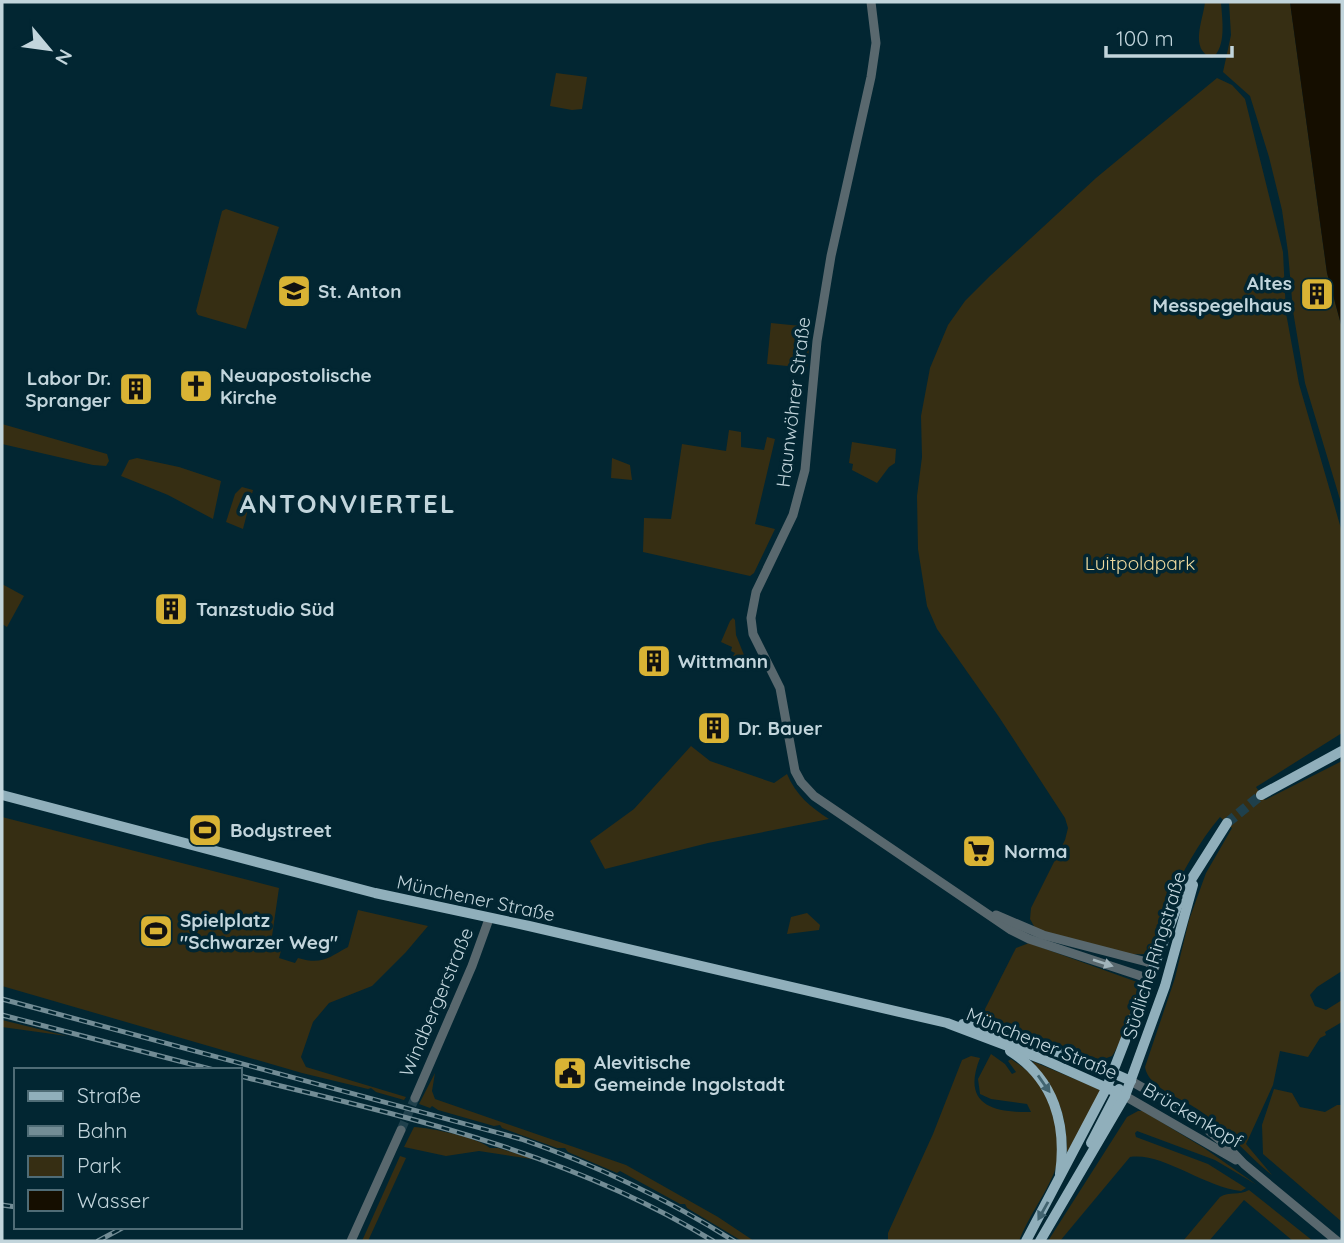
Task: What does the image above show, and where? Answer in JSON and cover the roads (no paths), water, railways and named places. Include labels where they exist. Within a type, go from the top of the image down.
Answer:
[{"type":"main road","points":[[1261,795],[1342,751]]},
{"type":"main road","name":"Münchener Straße","points":[[2,794],[375,893],[947,1023],[975,1026],[1081,1059],[1131,1081]]},
{"type":"main road","name":"Südliche Ringstraße","points":[[1026,1241],[1060,1180],[1117,1092],[1131,1081],[1160,951],[1182,894],[1227,823]]},
{"type":"main road","name":"Südliche Ringstraße","points":[[1115,1072],[1155,974],[1171,961],[1201,863]]},
{"type":"main road","name":"Münchener Straße","points":[[947,1023],[1042,1059],[1117,1092]]},
{"type":"main road","points":[[992,1040],[1028,1065],[1053,1099],[1061,1126],[1063,1150],[1060,1180]]},
{"type":"main road","points":[[1115,1072],[1120,1082],[1117,1092]]},
{"type":"main road","name":"Südliche Ringstraße","points":[[1041,1241],[1086,1166],[1117,1092]]},
{"type":"street","name":"Haunwöhrer Straße","points":[[872,2],[876,43],[871,77],[831,256],[817,341],[805,470],[793,515],[756,592],[751,627],[780,688],[786,713],[790,757],[800,782],[826,806],[981,908],[995,920],[1029,939],[1155,974]]},
{"type":"street","name":"Haunwöhrer Straße","points":[[981,908],[1043,935],[1155,974]]},
{"type":"street","name":"Windbergerstraße","points":[[415,1098],[472,966],[489,919]]},
{"type":"street","name":"Brückenkopf","points":[[1131,1081],[1190,1115],[1337,1241]]},
{"type":"street","name":"Brückenkopf","points":[[1117,1092],[1244,1164]]},
{"type":"street","points":[[351,1241],[401,1130]]},
{"type":"water","points":[[1290,2],[1342,2],[1342,328],[1327,273]]},
{"type":"tunnel","points":[[1227,823],[1261,795]]},
{"type":"tunnel","points":[[401,1130],[415,1098]]},
{"type":"railway","points":[[2,999],[521,1139],[631,1184],[734,1241]]},
{"type":"railway","points":[[2,1015],[206,1068]]},
{"type":"railway","points":[[242,1076],[423,1122],[543,1160],[658,1210],[713,1241]]},
{"type":"railway","points":[[2,1205],[14,1207]]},
{"type":"railway","points":[[98,1241],[120,1229]]},
{"type":"place","name":"St. Anton","points":[[294,291]]},
{"type":"place","name":"Altes Messpegelhaus","points":[[1317,294]]},
{"type":"place","name":"Neuapostolische Kirche","points":[[196,386]]},
{"type":"place","name":"Labor Dr. Spranger","points":[[136,389]]},
{"type":"place","name":"Tanzstudio Süd","points":[[171,609]]},
{"type":"place","name":"Wittmann","points":[[654,661]]},
{"type":"place","name":"Dr. Bauer","points":[[714,728]]},
{"type":"place","name":"Bodystreet","points":[[205,830]]},
{"type":"place","name":"Norma","points":[[979,851]]},
{"type":"place","name":"Spielplatz \"Schwarzer Weg\"","points":[[156,931]]},
{"type":"place","name":"Alevitische Gemeinde Ingolstadt","points":[[570,1073]]},
{"type":"district","name":"ANTONVIERTEL","points":[[348,503]]},
{"type":"park label","name":"Luitpoldpark","points":[[1140,563]]}]
